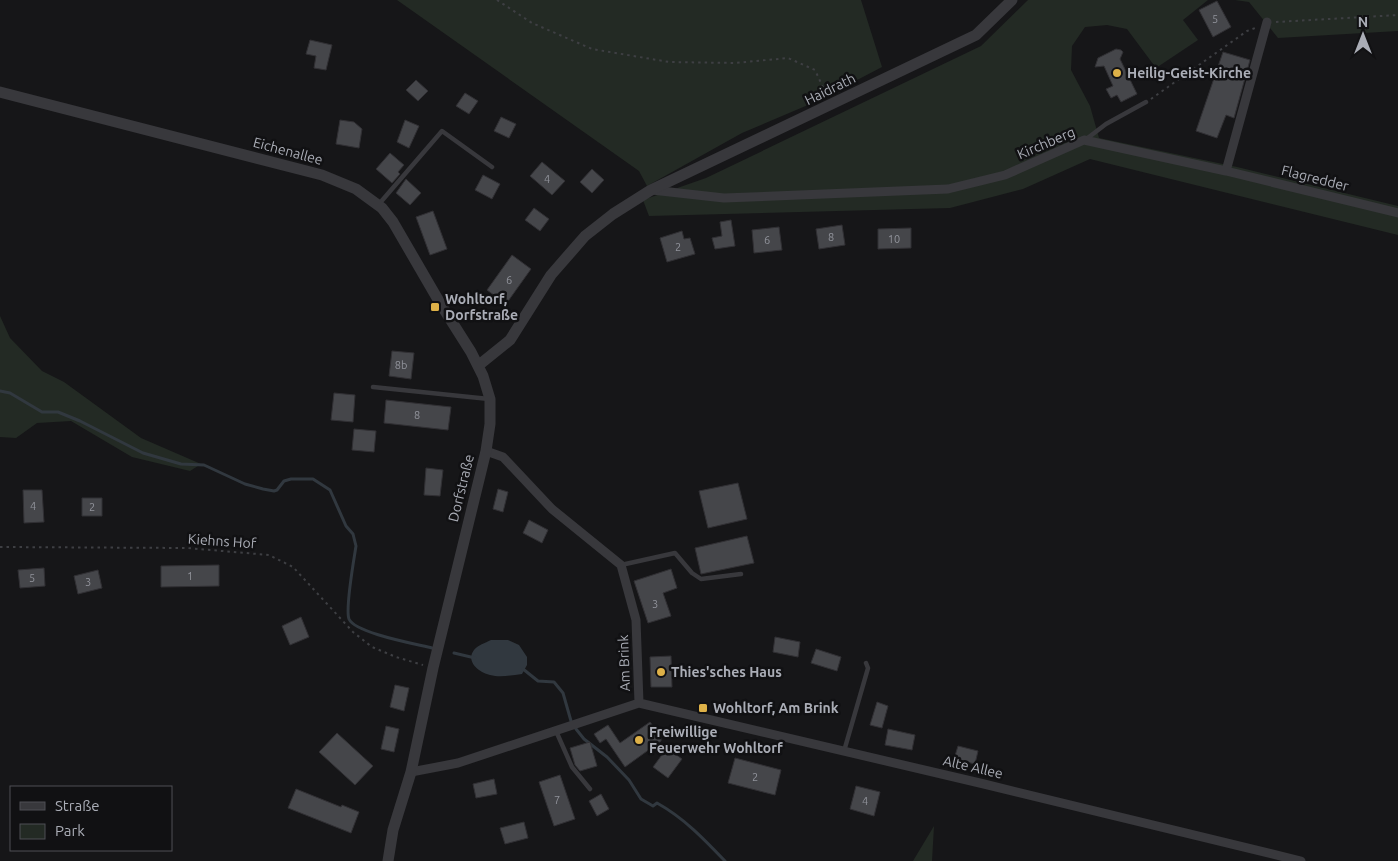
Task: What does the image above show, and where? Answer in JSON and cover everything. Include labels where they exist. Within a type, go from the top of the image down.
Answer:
[{"type":"street","name":"Haidrath","points":[[651,190],[976,34],[1012,0]]},
{"type":"street","points":[[1226,171],[1267,22]]},
{"type":"street","name":"Eichenallee","points":[[0,92],[322,175],[356,189],[378,204],[393,222],[479,365]]},
{"type":"street","name":"Kirchberg","points":[[651,190],[724,198],[948,189],[1005,175],[1084,140],[1226,171]]},
{"type":"street","name":"Flagredder","points":[[1226,171],[1398,213]]},
{"type":"street","points":[[479,365],[510,340],[551,275],[585,236],[612,214],[651,190]]},
{"type":"street","name":"Dorfstraße","points":[[388,861],[393,830],[412,772],[433,668],[486,451],[490,424],[490,399],[479,365]]},
{"type":"street","points":[[486,451],[503,457],[552,509],[621,565]]},
{"type":"street","name":"Am Brink","points":[[412,772],[458,763],[639,703],[636,620],[621,565]]},
{"type":"street","name":"Alte Allee","points":[[639,703],[1301,861]]},
{"type":"lane","points":[[1084,140],[1106,124],[1146,102]]},
{"type":"lane","points":[[378,204],[442,131],[492,168]]},
{"type":"lane","points":[[373,387],[490,399]]},
{"type":"lane","points":[[621,565],[674,553],[679,556],[692,573],[701,579],[741,574]]},
{"type":"lane","points":[[844,751],[868,668],[866,663]]},
{"type":"lane","points":[[556,731],[572,767],[590,790]]},
{"type":"path","points":[[497,0],[532,24],[592,49],[669,62],[736,63],[788,58],[815,70],[831,105]]},
{"type":"path","points":[[1146,102],[1247,31],[1267,22],[1398,15]]},
{"type":"path","name":"Kiehns Hof","points":[[0,547],[187,548],[269,554],[293,567],[353,632],[372,647],[396,657],[433,668]]},
{"type":"green space","points":[[397,0],[861,0],[882,67],[815,102],[742,133],[647,186],[639,171]]},
{"type":"green space","points":[[1028,0],[1208,0],[1183,20],[1198,40],[1156,68],[1127,29],[1107,25],[1085,27],[1072,46],[1071,70],[1090,106],[1099,138],[1237,167],[1398,206],[1398,235],[1090,159],[1023,189],[950,208],[649,216],[643,200],[706,178],[981,46]]},
{"type":"green space","points":[[1235,0],[1398,0],[1398,31],[1278,38],[1249,2]]},
{"type":"green space","points":[[0,316],[10,338],[42,371],[64,382],[141,438],[201,464],[190,471],[132,457],[71,421],[37,423],[16,438],[0,437]]},
{"type":"green space","points":[[934,826],[932,861],[913,861]]},
{"type":"shaded area","points":[[491,640],[508,640],[519,645],[527,657],[527,665],[522,674],[494,676],[482,672],[472,663],[471,659],[474,650]]},
{"type":"building","points":[[1217,1],[1231,27],[1213,37],[1199,10]]},
{"type":"building","points":[[310,40],[332,45],[326,70],[314,68],[316,56],[306,54]]},
{"type":"building","name":"Heilig-Geist-Kirche","points":[[1116,49],[1123,52],[1120,59],[1137,94],[1121,102],[1117,95],[1111,98],[1106,89],[1113,86],[1104,66],[1095,67],[1098,58]]},
{"type":"building","points":[[1223,52],[1250,60],[1234,118],[1226,115],[1217,138],[1196,131]]},
{"type":"building","points":[[416,80],[428,91],[418,101],[406,90]]},
{"type":"building","points":[[465,93],[478,101],[469,114],[456,106]]},
{"type":"building","points":[[501,117],[516,124],[509,138],[494,131]]},
{"type":"building","points":[[340,120],[354,122],[362,129],[359,148],[336,144]]},
{"type":"building","points":[[405,120],[419,126],[409,148],[397,142]]},
{"type":"building","points":[[390,153],[404,165],[398,172],[400,174],[392,183],[376,169]]},
{"type":"building","points":[[542,162],[565,181],[552,195],[530,176]]},
{"type":"building","points":[[592,169],[604,180],[592,193],[580,182]]},
{"type":"building","points":[[483,175],[500,184],[492,199],[475,190]]},
{"type":"building","points":[[406,179],[421,193],[410,205],[396,193]]},
{"type":"building","points":[[534,208],[549,219],[540,231],[525,220]]},
{"type":"building","points":[[433,211],[447,249],[430,255],[416,217]]},
{"type":"building","points":[[731,220],[735,246],[715,249],[712,238],[722,236],[720,222]]},
{"type":"building","points":[[842,225],[845,245],[819,249],[816,229]]},
{"type":"building","points":[[779,227],[782,250],[754,253],[752,230]]},
{"type":"building","points":[[911,228],[911,248],[878,249],[878,229]]},
{"type":"building","points":[[682,231],[684,239],[690,238],[695,254],[667,262],[660,238]]},
{"type":"building","points":[[512,255],[531,269],[506,304],[487,290]]},
{"type":"building","points":[[392,351],[414,353],[411,379],[389,376]]},
{"type":"building","points":[[334,393],[355,395],[353,422],[331,420]]},
{"type":"building","points":[[386,400],[451,407],[448,430],[384,423]]},
{"type":"building","points":[[354,429],[376,431],[374,452],[352,450]]},
{"type":"building","points":[[426,468],[443,470],[440,496],[424,495]]},
{"type":"building","points":[[738,483],[747,519],[708,528],[699,491]]},
{"type":"building","points":[[498,489],[508,492],[503,512],[493,509]]},
{"type":"building","points":[[23,490],[42,490],[44,522],[24,523]]},
{"type":"building","points":[[82,498],[102,498],[102,516],[82,516]]},
{"type":"building","points":[[529,520],[548,530],[542,543],[523,533]]},
{"type":"building","points":[[747,536],[754,563],[701,574],[695,548]]},
{"type":"building","points":[[219,565],[219,586],[161,587],[161,566]]},
{"type":"building","points":[[44,568],[45,586],[20,588],[18,570]]},
{"type":"building","points":[[671,569],[677,588],[663,593],[671,616],[648,623],[634,581]]},
{"type":"building","points":[[98,570],[102,588],[78,594],[74,576]]},
{"type":"building","points":[[301,617],[309,637],[290,645],[282,626]]},
{"type":"building","points":[[775,637],[800,642],[798,657],[773,652]]},
{"type":"building","points":[[816,649],[841,657],[837,671],[811,663]]},
{"type":"building","name":"Thies'sches Haus","points":[[671,656],[672,687],[651,687],[650,657]]},
{"type":"building","points":[[395,685],[409,688],[404,711],[390,707]]},
{"type":"building","points":[[877,702],[888,706],[882,728],[870,725]]},
{"type":"building","points":[[650,722],[661,737],[661,741],[625,767],[606,739],[600,743],[594,734],[608,725],[620,743]]},
{"type":"building","points":[[386,726],[399,729],[394,752],[381,749]]},
{"type":"building","points":[[888,729],[915,735],[912,750],[885,745]]},
{"type":"building","points":[[337,733],[373,766],[355,785],[319,752]]},
{"type":"building","points":[[590,742],[597,766],[580,771],[575,765],[570,748]]},
{"type":"building","points":[[958,746],[978,751],[975,764],[954,759]]},
{"type":"building","points":[[667,748],[682,759],[668,778],[653,767]]},
{"type":"building","points":[[735,758],[781,770],[775,795],[728,783]]},
{"type":"building","points":[[560,775],[575,819],[554,826],[539,782]]},
{"type":"building","points":[[494,779],[497,794],[476,798],[473,784]]},
{"type":"building","points":[[856,786],[880,792],[874,816],[850,809]]},
{"type":"building","points":[[296,789],[359,812],[351,833],[288,808]]},
{"type":"building","points":[[601,794],[609,809],[597,816],[589,801]]},
{"type":"building","points":[[524,822],[528,838],[505,844],[500,828]]},
{"type":"waterway","points":[[0,391],[10,393],[42,412],[58,412],[80,421],[143,453],[181,464],[204,465],[245,484],[274,491],[284,481],[291,479],[313,479],[330,490],[346,526],[353,534],[356,546],[349,595],[349,619],[362,629],[400,641],[432,648]]},
{"type":"waterway","points":[[454,653],[475,658]]},
{"type":"waterway","points":[[523,669],[538,681],[554,682],[563,693],[571,721]]},
{"type":"waterway","points":[[576,729],[584,739],[607,757],[629,780],[641,799],[653,806],[657,803],[676,815],[725,861]]},
{"type":"place","name":"Heilig-Geist-Kirche","points":[[1117,73]]},
{"type":"place","name":"Wohltorf, Dorfstraße","points":[[435,307]]},
{"type":"place","name":"Thies'sches Haus","points":[[661,672]]},
{"type":"place","name":"Wohltorf, Am Brink","points":[[703,708]]},
{"type":"place","name":"Freiwillige Feuerwehr Wohltorf","points":[[639,740]]}]
